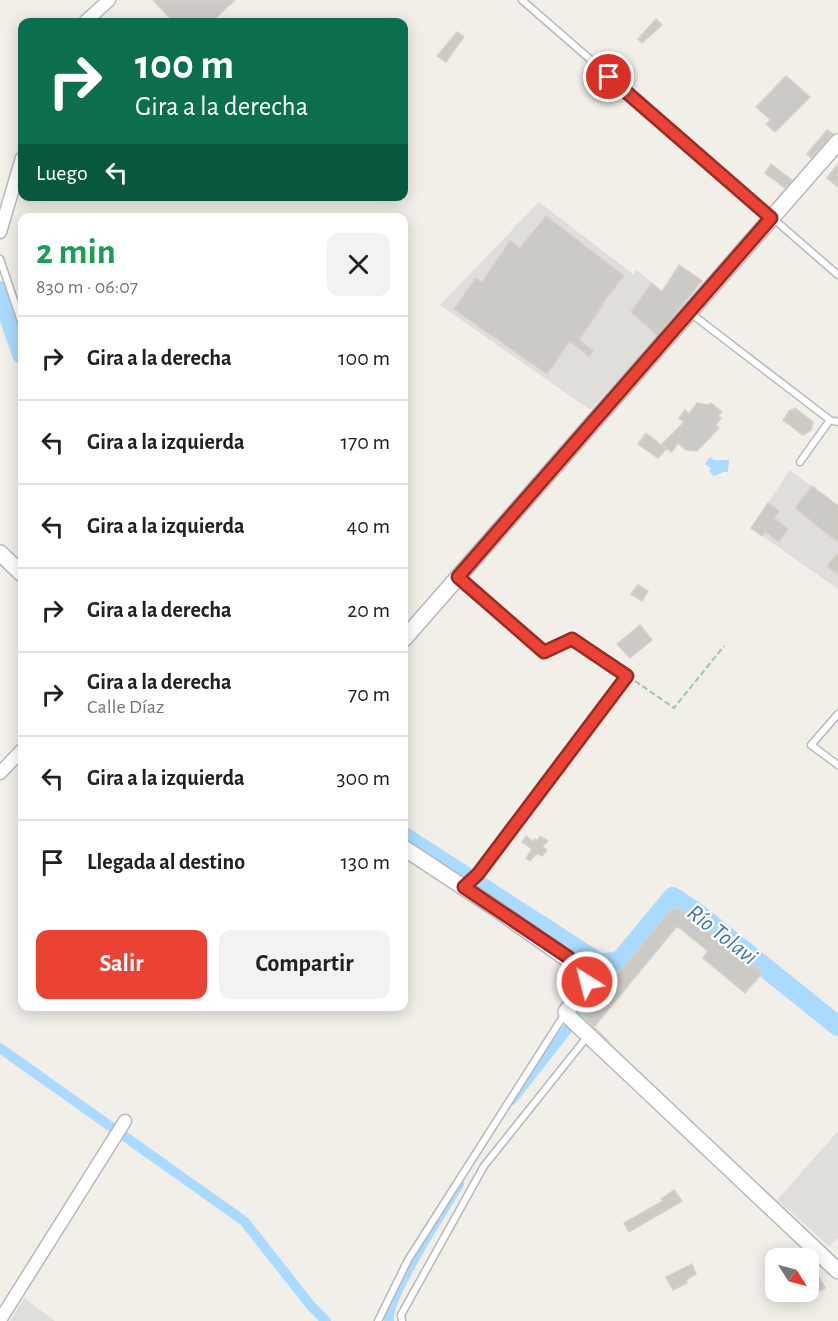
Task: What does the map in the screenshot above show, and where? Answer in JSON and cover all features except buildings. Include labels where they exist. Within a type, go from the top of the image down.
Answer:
[{"type":"street","points":[[89,18],[109,0]]},
{"type":"street","points":[[408,634],[838,142]]},
{"type":"street","points":[[0,232],[18,171]]},
{"type":"street","points":[[0,553],[18,570]]},
{"type":"street","points":[[0,773],[18,754]]},
{"type":"street","points":[[408,850],[470,881],[583,970],[587,976],[587,982],[575,1023],[838,1271]]},
{"type":"street","points":[[0,1320],[125,1121]]},
{"type":"lane","points":[[522,0],[838,275]]},
{"type":"lane","points":[[0,259],[18,312]]},
{"type":"lane","points":[[688,312],[830,420],[838,422]]},
{"type":"lane","points":[[801,462],[830,420]]},
{"type":"lane","points":[[458,577],[544,652],[572,639],[627,676],[470,881]]},
{"type":"lane","points":[[838,714],[811,745],[838,765]]},
{"type":"lane","points":[[378,1321],[408,1260],[575,1023]]},
{"type":"lane","points":[[402,1321],[401,1316],[484,1166],[575,1023]]},
{"type":"path","points":[[627,676],[674,708],[724,646]]},
{"type":"shaded area","points":[[539,202],[633,274],[637,270],[684,310],[590,410],[440,305]]},
{"type":"shaded area","points":[[790,470],[838,506],[838,589],[751,528]]},
{"type":"shaded area","points":[[838,1131],[838,1238],[829,1246],[777,1200]]},
{"type":"shaded area","points":[[24,1298],[55,1321],[10,1321]]},
{"type":"water","points":[[710,457],[714,460],[729,460],[728,472],[714,476],[709,471],[711,468],[705,464]]},
{"type":"waterway","name":"Río Tolavi","points":[[0,291],[18,343]]},
{"type":"waterway","name":"Río Tolavi","points":[[408,840],[600,964],[620,961],[673,897],[697,913],[838,1026]]},
{"type":"waterway","points":[[512,1100],[605,981],[600,964]]},
{"type":"waterway","points":[[0,1048],[244,1221],[312,1307],[326,1321]]},
{"type":"waterway","points":[[389,1321],[390,1310],[406,1274],[459,1184]]},
{"type":"route","points":[[587,982],[587,976],[583,970],[568,957],[464,887],[478,874],[627,676],[572,639],[544,652],[458,577],[771,218],[609,77]]}]
